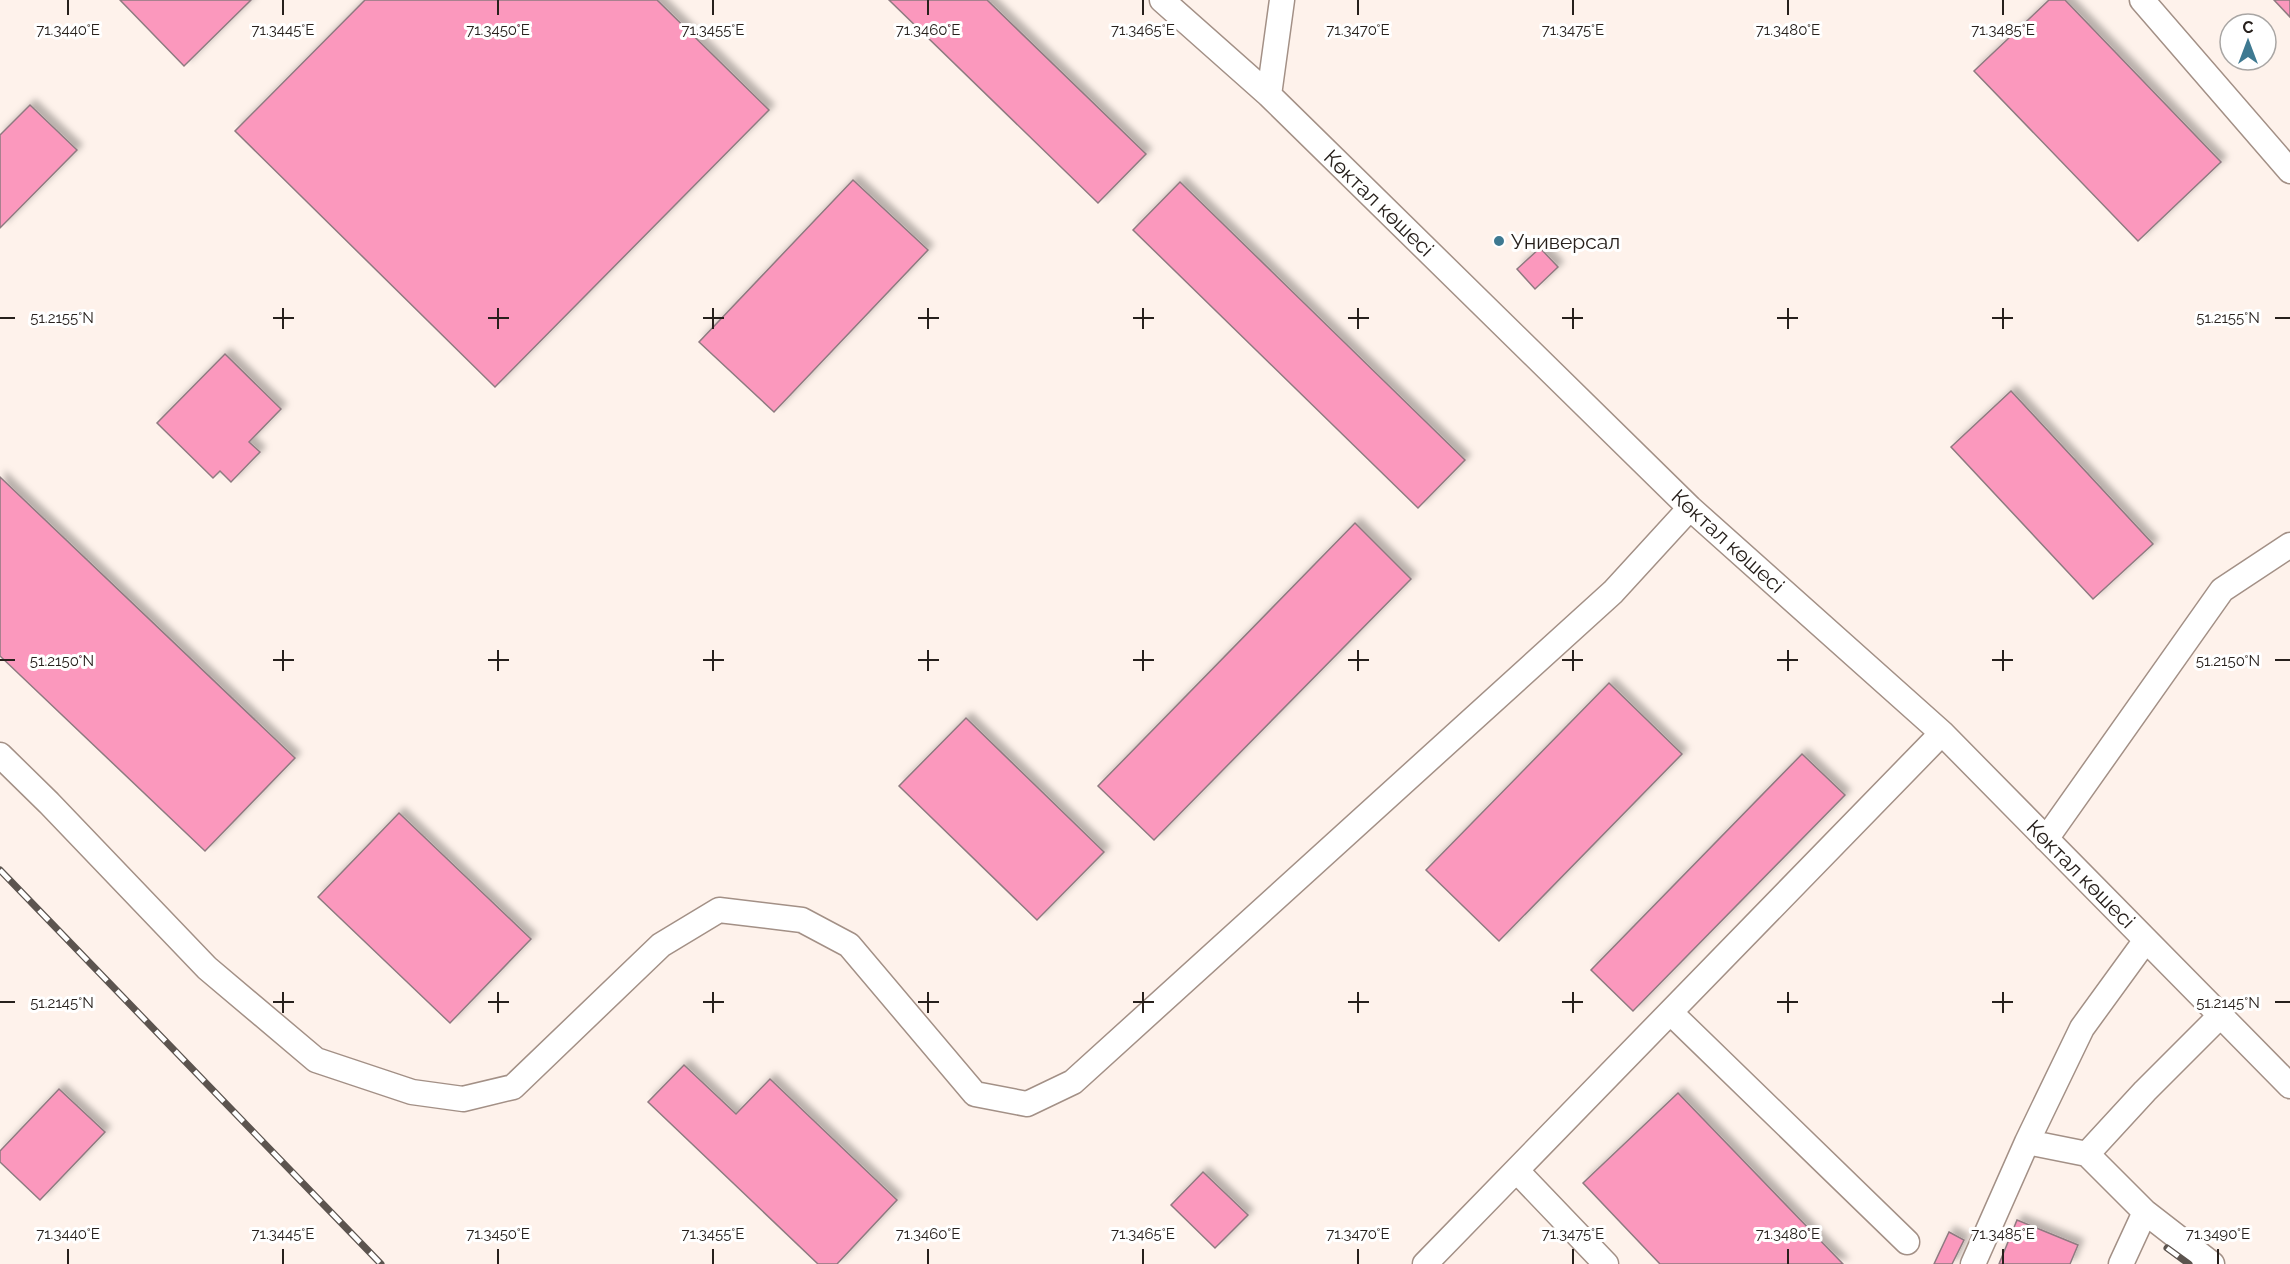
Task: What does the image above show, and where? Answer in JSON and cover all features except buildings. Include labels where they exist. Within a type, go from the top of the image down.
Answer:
[{"type":"lane","name":"Көктал көшесі","points":[[1162,0],[1269,95],[1690,508],[1942,734],[2290,1086]]},
{"type":"lane","points":[[1269,95],[1282,0]]},
{"type":"lane","points":[[2142,0],[2290,171]]},
{"type":"lane","points":[[0,755],[207,968],[316,1060],[412,1092],[463,1099],[513,1087],[661,945],[719,910],[802,920],[849,945],[975,1094],[1027,1104],[1073,1082],[1613,592],[1690,508]]},
{"type":"lane","points":[[2046,839],[2222,590],[2290,545]]},
{"type":"lane","points":[[1425,1264],[1942,734]]},
{"type":"lane","points":[[1973,1264],[2027,1142],[2082,1028],[2146,940]]},
{"type":"lane","points":[[1671,1013],[1907,1242]]},
{"type":"lane","points":[[2087,1154],[2145,1091],[2221,1016]]},
{"type":"lane","points":[[2027,1142],[2087,1154],[2145,1212],[2212,1264]]},
{"type":"lane","points":[[1517,1171],[1606,1264]]},
{"type":"lane","points":[[2121,1264],[2145,1212]]},
{"type":"railway","points":[[0,870],[381,1264]]},
{"type":"railway","points":[[2167,1248],[2189,1264]]},
{"type":"place","name":"Универсал","points":[[1499,241]]}]
